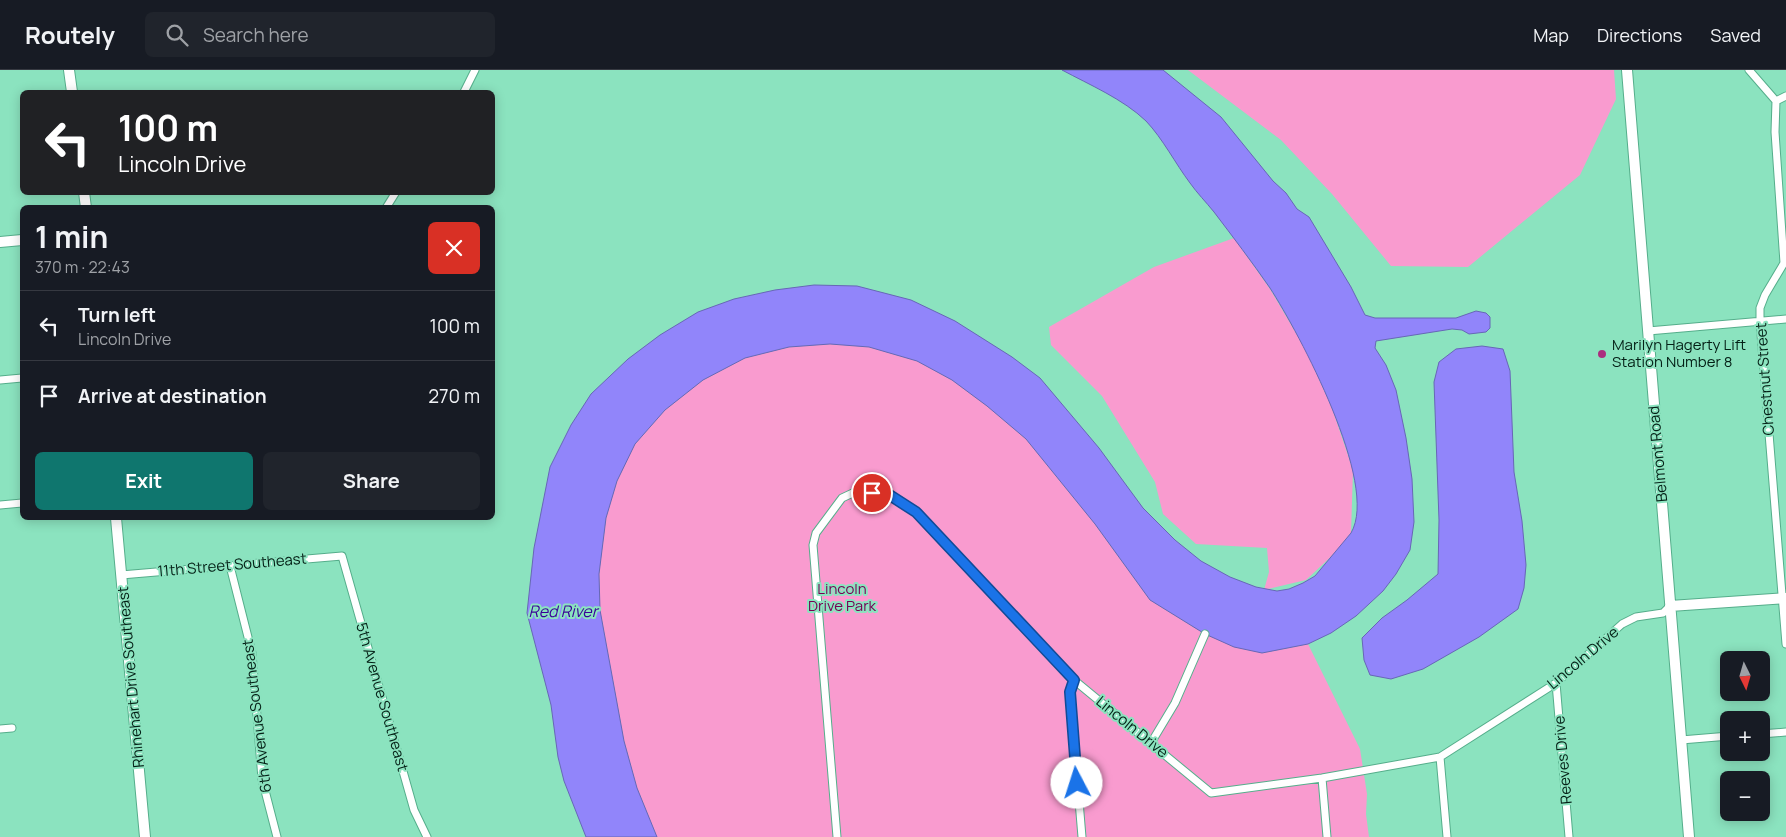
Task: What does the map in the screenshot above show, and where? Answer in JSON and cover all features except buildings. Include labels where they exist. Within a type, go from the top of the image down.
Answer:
[{"type":"street","points":[[69,70],[72,90]]},
{"type":"street","points":[[465,90],[476,70]]},
{"type":"street","name":"Belmont Road","points":[[1627,70],[1689,837]]},
{"type":"street","points":[[1749,70],[1776,101],[1786,96]]},
{"type":"street","name":"Chestnut Street","points":[[1776,101],[1775,132],[1785,263],[1764,295],[1760,308],[1760,322],[1784,598],[1786,644]]},
{"type":"street","points":[[0,242],[20,240]]},
{"type":"street","points":[[1648,332],[1786,319]]},
{"type":"street","points":[[0,380],[20,378]]},
{"type":"street","name":"Lincoln Drive","points":[[837,837],[813,545],[816,533],[842,498],[857,492],[888,494],[916,512],[1074,680],[1211,793],[1322,778],[1440,757],[1556,683],[1622,624],[1636,617],[1663,613],[1670,606]]},
{"type":"street","points":[[0,505],[20,503]]},
{"type":"street","name":"Rhinehart Drive Southeast","points":[[116,520],[146,837]]},
{"type":"street","name":"11th Street Southeast","points":[[121,576],[342,556]]},
{"type":"street","name":"5th Avenue Southeast","points":[[342,556],[414,810],[427,837]]},
{"type":"street","name":"6th Avenue Southeast","points":[[230,566],[252,653],[262,779],[278,837]]},
{"type":"street","points":[[1670,606],[1784,598]]},
{"type":"street","points":[[1151,743],[1175,703],[1205,634]]},
{"type":"street","points":[[1074,680],[1070,692],[1082,837]]},
{"type":"street","name":"Reeves Drive","points":[[1556,683],[1569,837]]},
{"type":"street","points":[[0,729],[12,728]]},
{"type":"street","points":[[1770,733],[1786,732]]},
{"type":"street","points":[[1681,740],[1720,737]]},
{"type":"street","points":[[1440,757],[1447,837]]},
{"type":"street","points":[[1322,778],[1327,837]]},
{"type":"green space","points":[[1188,70],[1614,70],[1616,99],[1580,175],[1468,267],[1391,266],[1332,194],[1281,140]]},
{"type":"green space","points":[[1234,238],[1270,289],[1306,350],[1332,408],[1353,470],[1351,533],[1338,550],[1306,580],[1264,590],[1269,572],[1267,548],[1196,544],[1163,514],[1155,482],[1102,396],[1051,345],[1049,327],[1154,267]]},
{"type":"green space","name":"Lincoln Drive Park","points":[[830,344],[869,347],[917,361],[952,380],[987,406],[1026,439],[1095,524],[1150,600],[1205,634],[1262,653],[1308,644],[1360,749],[1367,794],[1366,814],[1369,837],[657,837],[637,788],[624,741],[600,610],[599,574],[606,518],[617,481],[635,444],[665,410],[703,380],[745,358],[789,347]]},
{"type":"water","name":"Red River","points":[[1062,70],[1163,70],[1221,117],[1273,181],[1286,193],[1297,209],[1309,217],[1351,287],[1365,315],[1375,318],[1456,318],[1476,311],[1486,313],[1490,317],[1490,328],[1486,332],[1469,334],[1462,330],[1452,329],[1376,341],[1375,348],[1386,365],[1396,390],[1412,479],[1414,522],[1410,550],[1396,574],[1383,591],[1356,616],[1331,633],[1308,644],[1262,653],[1234,647],[1205,634],[1150,600],[1095,524],[1026,439],[952,380],[917,361],[869,347],[830,344],[789,347],[745,358],[703,380],[665,410],[635,444],[617,481],[606,518],[599,574],[600,610],[624,741],[637,788],[657,837],[586,837],[564,781],[558,757],[551,705],[527,613],[534,548],[550,467],[571,425],[591,394],[628,359],[660,335],[698,312],[734,299],[775,290],[814,285],[857,286],[911,300],[955,321],[1012,357],[1040,378],[1099,448],[1143,508],[1175,540],[1201,561],[1230,577],[1256,587],[1277,591],[1289,589],[1303,583],[1315,576],[1351,533],[1357,510],[1355,480],[1346,446],[1316,372],[1270,288],[1184,175],[1158,135],[1146,121],[1117,99]]},
{"type":"water","points":[[1482,346],[1503,349],[1510,371],[1514,472],[1522,521],[1526,565],[1524,588],[1518,609],[1479,637],[1423,669],[1391,679],[1370,675],[1364,660],[1362,638],[1382,618],[1438,574],[1439,520],[1434,382],[1439,362],[1456,349]]},
{"type":"place","name":"Marilyn Hagerty Lift Station Number 8","points":[[1602,354]]},
{"type":"route","points":[[872,493],[888,494],[916,512],[1074,680],[1070,692],[1077,783]]}]
